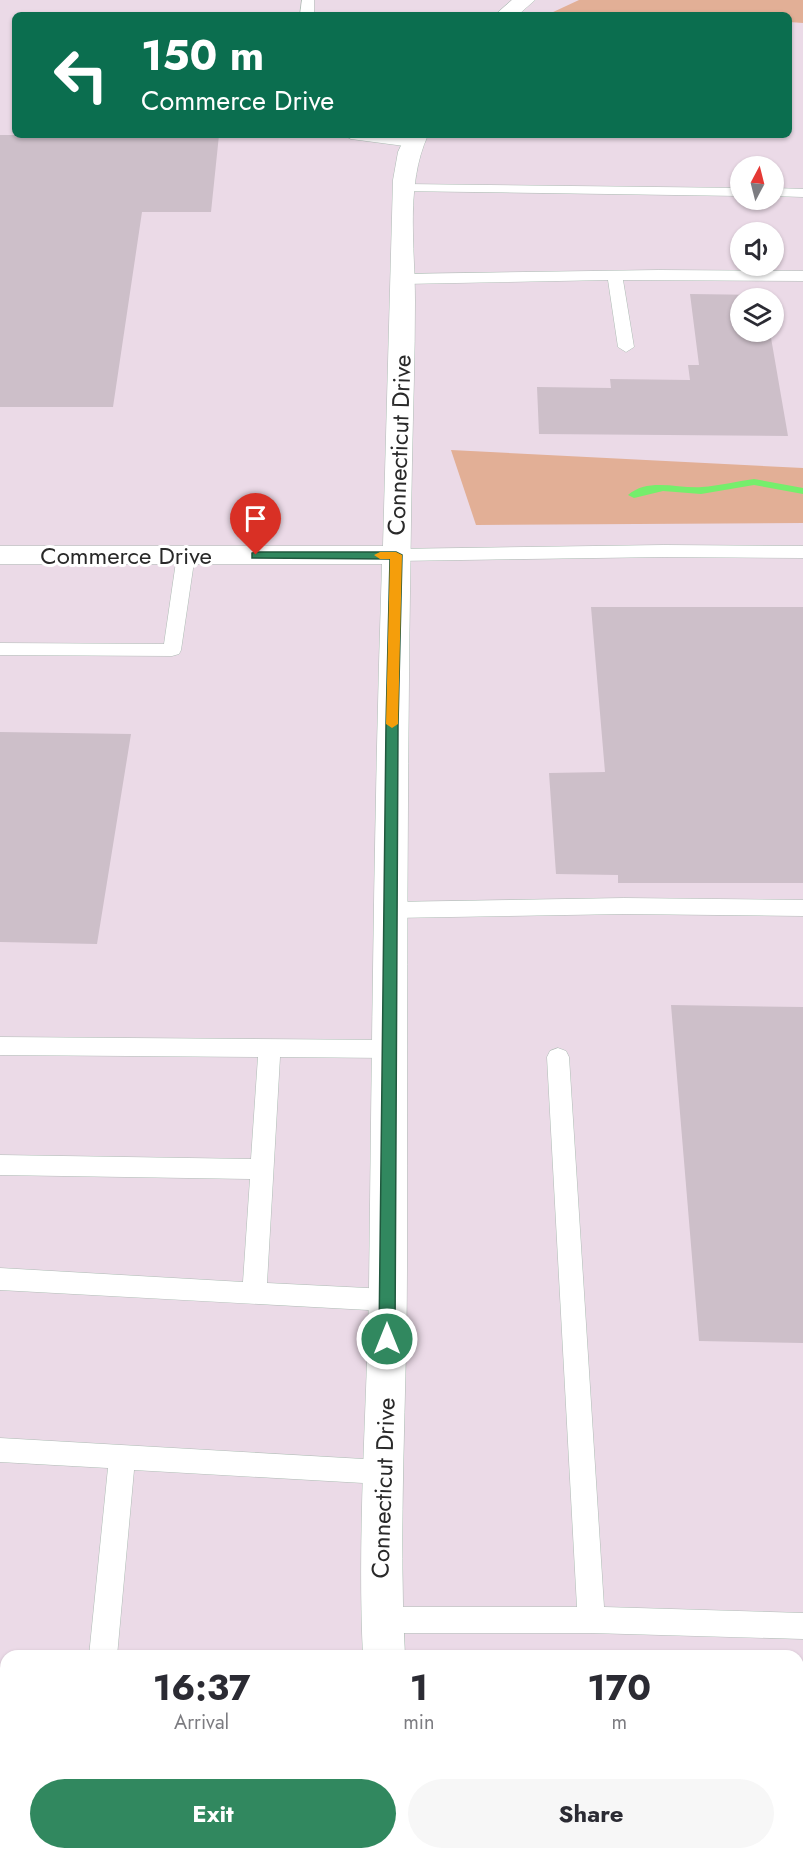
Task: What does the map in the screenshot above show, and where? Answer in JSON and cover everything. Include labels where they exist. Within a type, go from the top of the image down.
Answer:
[{"type":"street","points":[[509,12],[525,0]]},
{"type":"street","name":"Connecticut Drive","points":[[384,1650],[381,1620],[381,1472],[387,1378],[392,725],[404,188],[409,152],[415,139]]},
{"type":"street","name":"Commerce Drive","points":[[0,555],[396,555]]},
{"type":"lane","points":[[399,138],[415,139]]},
{"type":"lane","points":[[404,188],[730,192]]},
{"type":"lane","points":[[784,192],[803,193]]},
{"type":"lane","points":[[615,276],[626,347]]},
{"type":"lane","points":[[403,279],[803,276]]},
{"type":"lane","points":[[396,555],[664,551],[803,552]]},
{"type":"lane","points":[[0,649],[172,650],[186,555]]},
{"type":"lane","points":[[392,910],[624,906],[803,908]]},
{"type":"lane","points":[[0,1046],[388,1049]]},
{"type":"lane","points":[[254,1292],[270,1048]]},
{"type":"lane","points":[[558,1058],[591,1620]]},
{"type":"lane","points":[[0,1165],[262,1168]]},
{"type":"lane","points":[[0,1279],[387,1300]]},
{"type":"lane","points":[[0,1450],[381,1472]]},
{"type":"lane","points":[[104,1650],[122,1457]]},
{"type":"lane","points":[[381,1620],[591,1620],[803,1626]]},
{"type":"shaded area","points":[[579,0],[803,0],[803,23],[792,22],[792,12],[553,12]]},
{"type":"shaded area","points":[[451,450],[803,468],[803,523],[476,525]]},
{"type":"building","points":[[0,135],[12,135],[12,138],[219,138],[211,212],[142,212],[113,407],[0,407]]},
{"type":"building","points":[[690,294],[730,295],[730,342],[772,342],[788,436],[539,434],[537,387],[611,388],[610,379],[690,380],[688,365],[699,365]]},
{"type":"building","points":[[591,607],[803,607],[803,883],[618,883],[618,875],[556,874],[549,773],[605,772]]},
{"type":"building","points":[[0,732],[131,734],[97,944],[0,942]]},
{"type":"building","points":[[671,1005],[803,1007],[803,1343],[699,1341]]},
{"type":"waterway","points":[[634,495],[647,490],[663,488],[701,491],[754,482],[803,491]]},
{"type":"slow traffic","points":[[380,555],[396,555],[392,724]]},
{"type":"route","points":[[256,555],[396,555],[388,1049],[387,1339]]}]
